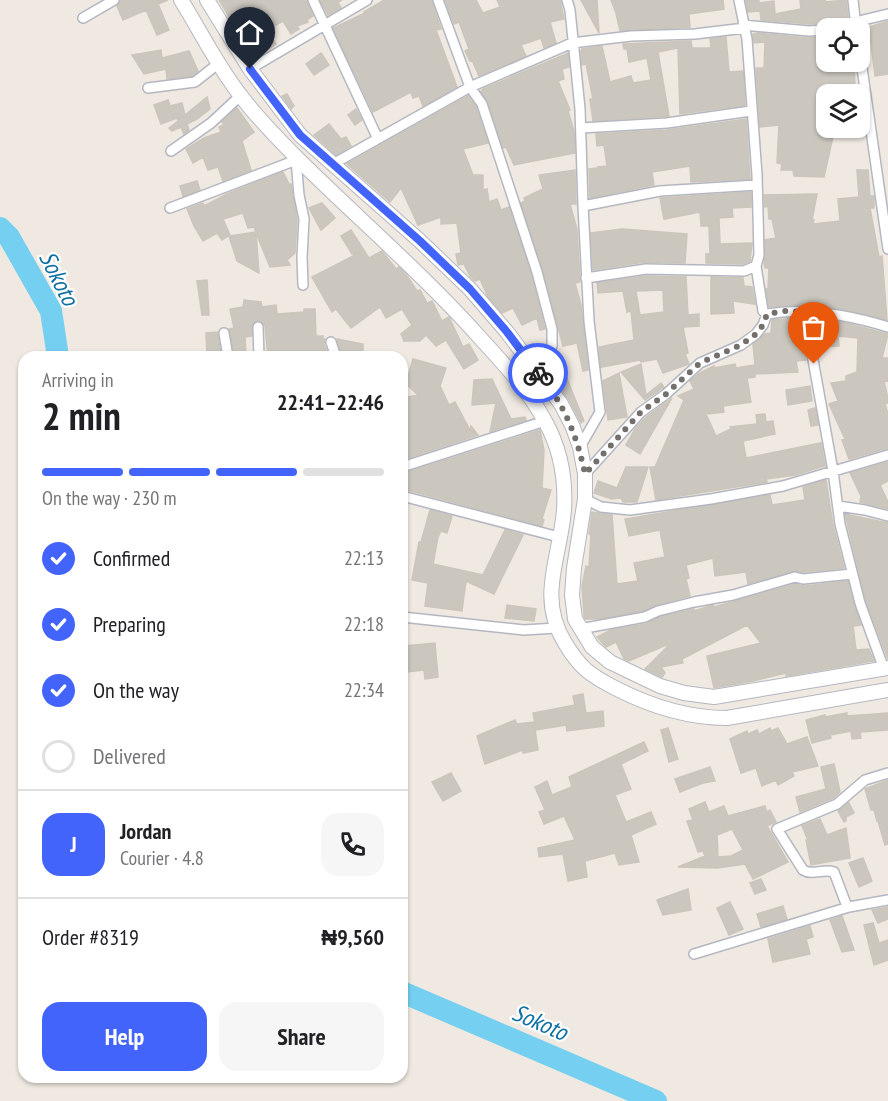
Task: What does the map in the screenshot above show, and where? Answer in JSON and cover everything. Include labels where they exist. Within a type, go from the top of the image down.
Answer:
[{"type":"street","points":[[83,18],[114,0]]},
{"type":"street","points":[[182,0],[240,96],[297,160],[451,305],[516,377],[545,421],[557,446],[561,462],[564,511],[550,598],[556,628],[573,657],[585,671],[631,696],[689,716],[727,718],[888,690]]},
{"type":"street","points":[[207,0],[250,69],[300,135],[420,241],[470,289],[507,332],[561,404],[572,424],[580,447],[585,474],[585,499],[572,594],[575,619],[592,647],[610,662],[639,677],[672,690],[714,697],[886,669],[860,603],[840,524],[810,343],[808,312]]},
{"type":"street","points":[[313,0],[378,139]]},
{"type":"street","points":[[250,69],[367,0]]},
{"type":"street","points":[[438,0],[470,87],[482,104],[537,272],[552,329],[552,346],[548,352],[527,360]]},
{"type":"street","points":[[567,0],[570,10],[581,128],[586,278],[600,412],[580,447]]},
{"type":"street","points":[[739,0],[744,26],[757,185],[759,255],[756,266],[763,311],[767,314]]},
{"type":"street","points":[[853,0],[855,18]]},
{"type":"street","points":[[870,21],[888,14]]},
{"type":"street","points":[[333,164],[470,87],[572,43],[631,36],[695,34],[744,26],[816,31]]},
{"type":"street","points":[[148,88],[195,82],[219,63]]},
{"type":"street","points":[[863,72],[888,247]]},
{"type":"street","points":[[171,151],[212,123],[240,96]]},
{"type":"street","points":[[581,128],[667,123],[751,111]]},
{"type":"street","points":[[170,208],[297,160]]},
{"type":"street","points":[[297,160],[298,195],[304,219],[303,285]]},
{"type":"street","points":[[583,206],[660,191],[757,185]]},
{"type":"street","points":[[586,278],[646,269],[744,272],[756,266]]},
{"type":"street","points":[[767,314],[785,311],[837,314],[888,327]]},
{"type":"street","points":[[585,474],[641,412],[666,394],[700,363],[741,345],[756,334],[767,314]]},
{"type":"street","points":[[258,327],[259,351]]},
{"type":"street","points":[[224,333],[227,351]]},
{"type":"street","points":[[331,342],[334,351]]},
{"type":"street","points":[[408,465],[545,421]]},
{"type":"street","points":[[585,499],[601,507],[630,510],[711,499],[783,486],[888,455]]},
{"type":"street","points":[[408,498],[559,537]]},
{"type":"street","points":[[838,506],[888,516]]},
{"type":"street","points":[[580,629],[645,617],[658,611],[733,595],[795,577],[803,579],[852,574]]},
{"type":"street","points":[[408,618],[524,630],[556,628]]},
{"type":"street","points":[[573,657],[592,647]]},
{"type":"street","points":[[849,907],[834,872],[827,870],[806,873],[777,830],[837,804],[865,780],[888,773]]},
{"type":"street","points":[[694,954],[849,907],[888,900]]},
{"type":"building","points":[[121,0],[168,0],[158,4],[169,30],[157,35],[146,10],[123,20],[117,6]]},
{"type":"building","points":[[219,0],[306,0],[313,16],[307,20],[308,22],[297,26],[299,29],[291,34],[283,21],[267,30],[276,44],[254,59]]},
{"type":"building","points":[[320,0],[342,0],[338,2],[341,8],[328,15]]},
{"type":"building","points":[[384,0],[431,0],[441,29],[436,30],[457,87],[423,106],[419,96],[413,98],[411,92],[373,112],[333,28],[365,13]]},
{"type":"building","points":[[445,0],[476,0],[483,13],[500,7],[497,0],[560,0],[564,19],[550,22],[556,43],[544,48],[541,38],[521,45],[526,56],[479,76],[465,51],[469,49],[459,22],[454,24]]},
{"type":"building","points":[[581,0],[597,0],[599,33]]},
{"type":"building","points":[[611,0],[723,0],[724,9],[689,14],[690,27],[620,31]]},
{"type":"building","points":[[746,0],[759,0],[759,3],[774,1],[775,14],[801,9],[800,0],[825,0],[825,2],[846,0],[848,18],[816,18],[816,24],[809,24],[761,20],[760,11],[748,12]]},
{"type":"building","points":[[888,21],[888,74],[875,76],[870,27]]},
{"type":"building","points":[[753,34],[816,38],[816,72],[854,72],[855,84],[816,84],[816,138],[833,138],[824,177],[794,176],[793,170],[781,170],[782,164],[777,163],[779,125],[760,127],[756,68],[764,68],[765,42],[754,43]]},
{"type":"building","points":[[726,37],[729,72],[743,71],[745,105],[680,114],[678,48],[658,52],[669,116],[593,121],[590,99],[593,99],[586,64],[582,65],[582,49],[602,46],[610,82],[631,76],[633,83],[651,80],[647,58],[629,62],[627,49],[624,49],[623,44],[691,41],[692,48],[711,48],[710,39]]},
{"type":"building","points":[[161,50],[162,58],[189,51],[198,71],[192,76],[167,79],[166,69],[144,74],[132,55]]},
{"type":"building","points":[[321,53],[329,65],[314,75],[306,64]]},
{"type":"building","points":[[568,53],[569,67],[562,69],[564,79],[558,81],[570,110],[568,111],[574,131],[575,153],[514,165],[506,147],[503,148],[488,102],[481,91]]},
{"type":"building","points":[[287,94],[294,106],[291,109],[282,96]]},
{"type":"building","points":[[468,96],[476,107],[488,143],[463,149],[473,175],[483,175],[483,190],[487,189],[489,202],[497,199],[501,210],[509,207],[531,274],[545,329],[540,330],[537,318],[522,325],[513,308],[502,313],[488,297],[480,279],[475,281],[464,264],[458,265],[456,254],[461,253],[457,223],[441,224],[441,217],[418,225],[401,188],[390,202],[347,164]]},
{"type":"building","points":[[207,97],[210,109],[187,124],[189,130],[184,134],[181,127],[172,131],[169,128],[178,121],[177,118],[161,124],[154,105],[168,100],[170,106],[182,103],[185,115]]},
{"type":"building","points":[[237,108],[254,132],[242,141],[251,170],[223,181],[218,167],[208,170],[203,157],[193,163],[186,149],[204,138],[221,132],[219,127],[224,125],[222,122]]},
{"type":"building","points":[[356,109],[362,120],[355,125],[348,115]]},
{"type":"building","points":[[746,119],[750,179],[691,182],[690,166],[652,172],[654,185],[590,198],[589,169],[599,170],[598,167],[607,166],[604,145],[597,146],[596,134],[667,130]]},
{"type":"building","points":[[329,124],[341,139],[346,137],[351,146],[336,155],[314,135]]},
{"type":"building","points":[[575,170],[576,204],[570,204],[577,229],[580,282],[575,283],[581,305],[588,370],[583,371],[577,343],[563,346],[543,270],[521,203],[525,201],[524,198],[543,189],[539,175]]},
{"type":"building","points":[[857,170],[868,170],[870,196],[874,196],[874,208],[870,208],[879,257],[882,256],[887,320],[829,307],[797,305],[769,307],[766,289],[768,289],[769,268],[765,268],[764,263],[765,240],[776,238],[772,219],[769,219],[768,206],[765,207],[764,195],[817,194],[813,224],[840,221],[838,199],[859,197]]},
{"type":"building","points":[[283,172],[291,184],[297,220],[295,253],[287,260],[290,265],[270,267],[256,233],[259,273],[237,261],[229,236],[256,232],[254,227],[248,228],[243,213],[223,219],[230,235],[222,240],[217,233],[203,241],[187,209],[203,203],[204,206],[227,194]]},
{"type":"building","points":[[197,181],[200,190],[183,196],[180,186]]},
{"type":"building","points":[[751,192],[751,207],[732,208],[733,217],[719,218],[720,244],[752,243],[750,261],[743,264],[706,263],[706,254],[710,254],[709,226],[701,226],[700,212],[664,219],[660,198]]},
{"type":"building","points":[[322,203],[335,218],[321,230],[309,208]]},
{"type":"building","points":[[622,229],[687,234],[685,263],[645,262],[593,270],[591,233]]},
{"type":"building","points":[[351,230],[369,258],[382,251],[396,269],[399,267],[408,277],[417,291],[420,290],[427,303],[432,301],[442,321],[449,317],[463,347],[469,344],[478,360],[464,369],[446,340],[436,346],[426,335],[420,341],[404,341],[401,334],[412,325],[402,309],[386,318],[380,307],[351,328],[336,309],[332,312],[312,277],[359,253],[352,254],[341,236]]},
{"type":"building","points":[[646,276],[686,277],[688,315],[699,314],[699,326],[683,327],[688,353],[685,354],[689,364],[663,373],[657,359],[601,367],[599,347],[634,340],[631,311],[627,312],[623,291],[598,293],[597,283]],"holes":[[[663,290],[664,312],[640,315],[636,291]]]},
{"type":"building","points":[[711,277],[743,278],[744,286],[752,287],[755,304],[733,301],[734,313],[711,314]]},
{"type":"building","points":[[207,280],[209,315],[202,315],[197,281]]},
{"type":"building","points":[[244,300],[261,302],[262,307],[276,305],[277,314],[315,309],[316,336],[323,336],[327,351],[267,351],[265,326],[258,320],[252,324],[252,336],[245,337],[246,351],[234,351],[229,329],[234,328],[230,309],[243,307]]},
{"type":"building","points":[[802,318],[806,360],[796,361],[798,372],[755,374],[755,377],[747,378],[751,402],[723,406],[724,412],[706,414],[716,436],[731,429],[730,427],[757,424],[756,415],[765,414],[766,422],[773,421],[775,434],[743,441],[746,458],[821,443],[825,466],[795,475],[766,479],[767,482],[656,500],[650,467],[655,467],[684,400],[678,396],[694,389],[690,381],[714,366],[714,368],[735,364],[736,368],[755,365],[753,344],[765,334],[771,333],[772,320]]},
{"type":"building","points":[[815,319],[842,322],[888,334],[882,358],[888,358],[888,381],[884,382],[888,398],[888,403],[885,404],[888,414],[888,448],[849,459],[842,440],[845,439],[829,404],[838,401],[831,383],[846,381],[846,376],[857,372],[858,338],[838,336],[839,346],[818,347]]},
{"type":"building","points":[[217,332],[220,351],[207,351],[206,333]]},
{"type":"building","points":[[337,339],[363,344],[363,351],[341,351]]},
{"type":"building","points":[[413,359],[446,368],[440,386],[449,405],[455,402],[470,430],[471,426],[478,435],[408,458],[408,397],[418,395],[408,386]]},
{"type":"building","points":[[641,364],[646,395],[661,383],[664,387],[645,400],[621,372]]},
{"type":"building","points":[[619,373],[627,417],[608,420],[603,381]]},
{"type":"building","points":[[565,374],[584,421],[581,423],[569,400],[553,379]]},
{"type":"building","points":[[492,379],[511,419],[525,417],[526,420],[490,432],[496,403],[472,405],[474,380]]},
{"type":"building","points":[[810,386],[812,401],[788,405],[786,390]]},
{"type":"building","points":[[672,398],[640,454],[626,445],[635,429],[646,417]]},
{"type":"building","points":[[815,408],[818,425],[811,426],[808,410]]},
{"type":"building","points":[[540,430],[544,450],[542,488],[551,490],[542,526],[408,490],[408,472]]},
{"type":"building","points":[[888,462],[888,481],[880,485],[888,502],[888,509],[860,502],[861,496],[850,473]]},
{"type":"building","points":[[626,467],[648,467],[637,502],[623,502],[621,498],[612,499],[594,493],[598,481],[617,488]]},
{"type":"building","points":[[826,480],[833,525],[844,568],[793,571],[748,584],[746,572],[715,576],[713,558],[686,565],[690,596],[643,611],[599,619],[585,619],[582,586],[586,566],[589,567],[592,512],[612,515],[617,584],[638,581],[634,563],[665,557],[660,530],[629,536],[625,519],[770,495],[772,505],[805,500],[803,487]]},
{"type":"building","points":[[430,510],[452,516],[447,533],[441,531],[438,537],[433,564],[483,575],[505,530],[523,535],[494,594],[466,581],[462,611],[425,606],[428,583],[412,580],[419,542],[421,542]]},
{"type":"building","points":[[845,514],[888,523],[888,659],[866,601]]},
{"type":"building","points":[[848,581],[861,625],[853,626],[856,650],[869,649],[874,661],[786,676],[786,673],[714,688],[707,656],[761,643],[747,625],[682,659],[683,663],[661,667],[665,673],[662,677],[645,669],[671,643],[629,661],[624,659],[616,642],[606,647],[597,637],[611,630],[646,624],[660,617],[694,609],[694,611],[713,605],[714,607],[795,584],[804,586]]},
{"type":"building","points":[[507,605],[536,609],[534,621],[505,618]]},
{"type":"building","points":[[435,643],[438,677],[425,679],[424,670],[408,672],[408,646]]},
{"type":"building","points":[[583,694],[586,713],[603,711],[604,726],[567,731],[566,725],[536,730],[533,713],[575,705],[573,696]]},
{"type":"building","points":[[847,713],[847,716],[888,713],[888,730],[860,732],[861,738],[852,739],[851,731],[830,735],[831,738],[812,743],[806,720]]},
{"type":"building","points":[[515,720],[517,724],[534,722],[538,750],[523,753],[523,750],[485,764],[477,736]]},
{"type":"building","points":[[668,728],[678,759],[669,762],[661,730]]},
{"type":"building","points":[[770,728],[771,731],[778,728],[787,744],[807,737],[818,766],[792,772],[794,776],[778,785],[776,780],[762,786],[756,768],[741,773],[730,739],[747,731],[748,734],[757,730],[759,734]]},
{"type":"building","points":[[644,742],[648,751],[621,764],[631,789],[615,795],[626,822],[651,812],[656,824],[631,835],[639,862],[619,865],[615,853],[585,861],[587,877],[568,881],[563,854],[539,857],[538,848],[575,840],[564,816],[544,824],[539,812],[545,810],[535,787],[547,781],[552,795],[572,787],[569,777]]},
{"type":"building","points":[[834,764],[840,792],[833,798],[800,812],[796,797],[826,789],[821,767]]},
{"type":"building","points":[[710,767],[715,781],[680,792],[675,779]]},
{"type":"building","points":[[451,773],[461,791],[443,801],[432,782]]},
{"type":"building","points":[[888,780],[888,844],[885,845],[865,789]]},
{"type":"building","points":[[705,802],[709,812],[724,806],[728,816],[765,806],[767,812],[770,810],[776,822],[767,826],[788,862],[753,879],[745,864],[717,868],[678,867],[705,856],[703,851],[698,852],[687,821],[693,820],[689,809]],"holes":[[[732,829],[743,850],[731,856],[718,857],[717,835]]]},
{"type":"building","points":[[849,803],[854,813],[846,817],[844,822],[838,811]]},
{"type":"building","points":[[820,819],[827,835],[846,828],[850,858],[811,865],[806,840],[808,840],[802,826]]},
{"type":"building","points":[[863,858],[872,881],[859,887],[849,863]]},
{"type":"building","points":[[761,879],[766,890],[755,894],[750,883]]},
{"type":"building","points":[[688,889],[691,910],[663,915],[657,900]]},
{"type":"building","points":[[730,902],[743,929],[729,935],[717,908]]},
{"type":"building","points":[[783,906],[787,919],[761,927],[757,914]]},
{"type":"building","points":[[888,907],[888,919],[878,923],[872,910]]},
{"type":"building","points":[[842,916],[854,950],[842,952],[830,920]]},
{"type":"building","points":[[873,923],[879,943],[888,940],[888,960],[874,965],[864,925]]},
{"type":"building","points":[[810,926],[813,937],[806,939],[810,954],[773,962],[768,939]]},
{"type":"waterway","name":"Sokoto","points":[[0,228],[9,237],[51,311],[57,351]]},
{"type":"waterway","name":"Sokoto","points":[[408,995],[656,1101]]},
{"type":"way so far","points":[[538,373],[561,404],[572,424],[580,447],[585,474],[641,412],[666,394],[700,363],[741,345],[756,334],[767,314],[799,310],[808,312],[814,364]]},
{"type":"route","points":[[250,69],[300,135],[420,241],[470,289],[538,373]]}]
